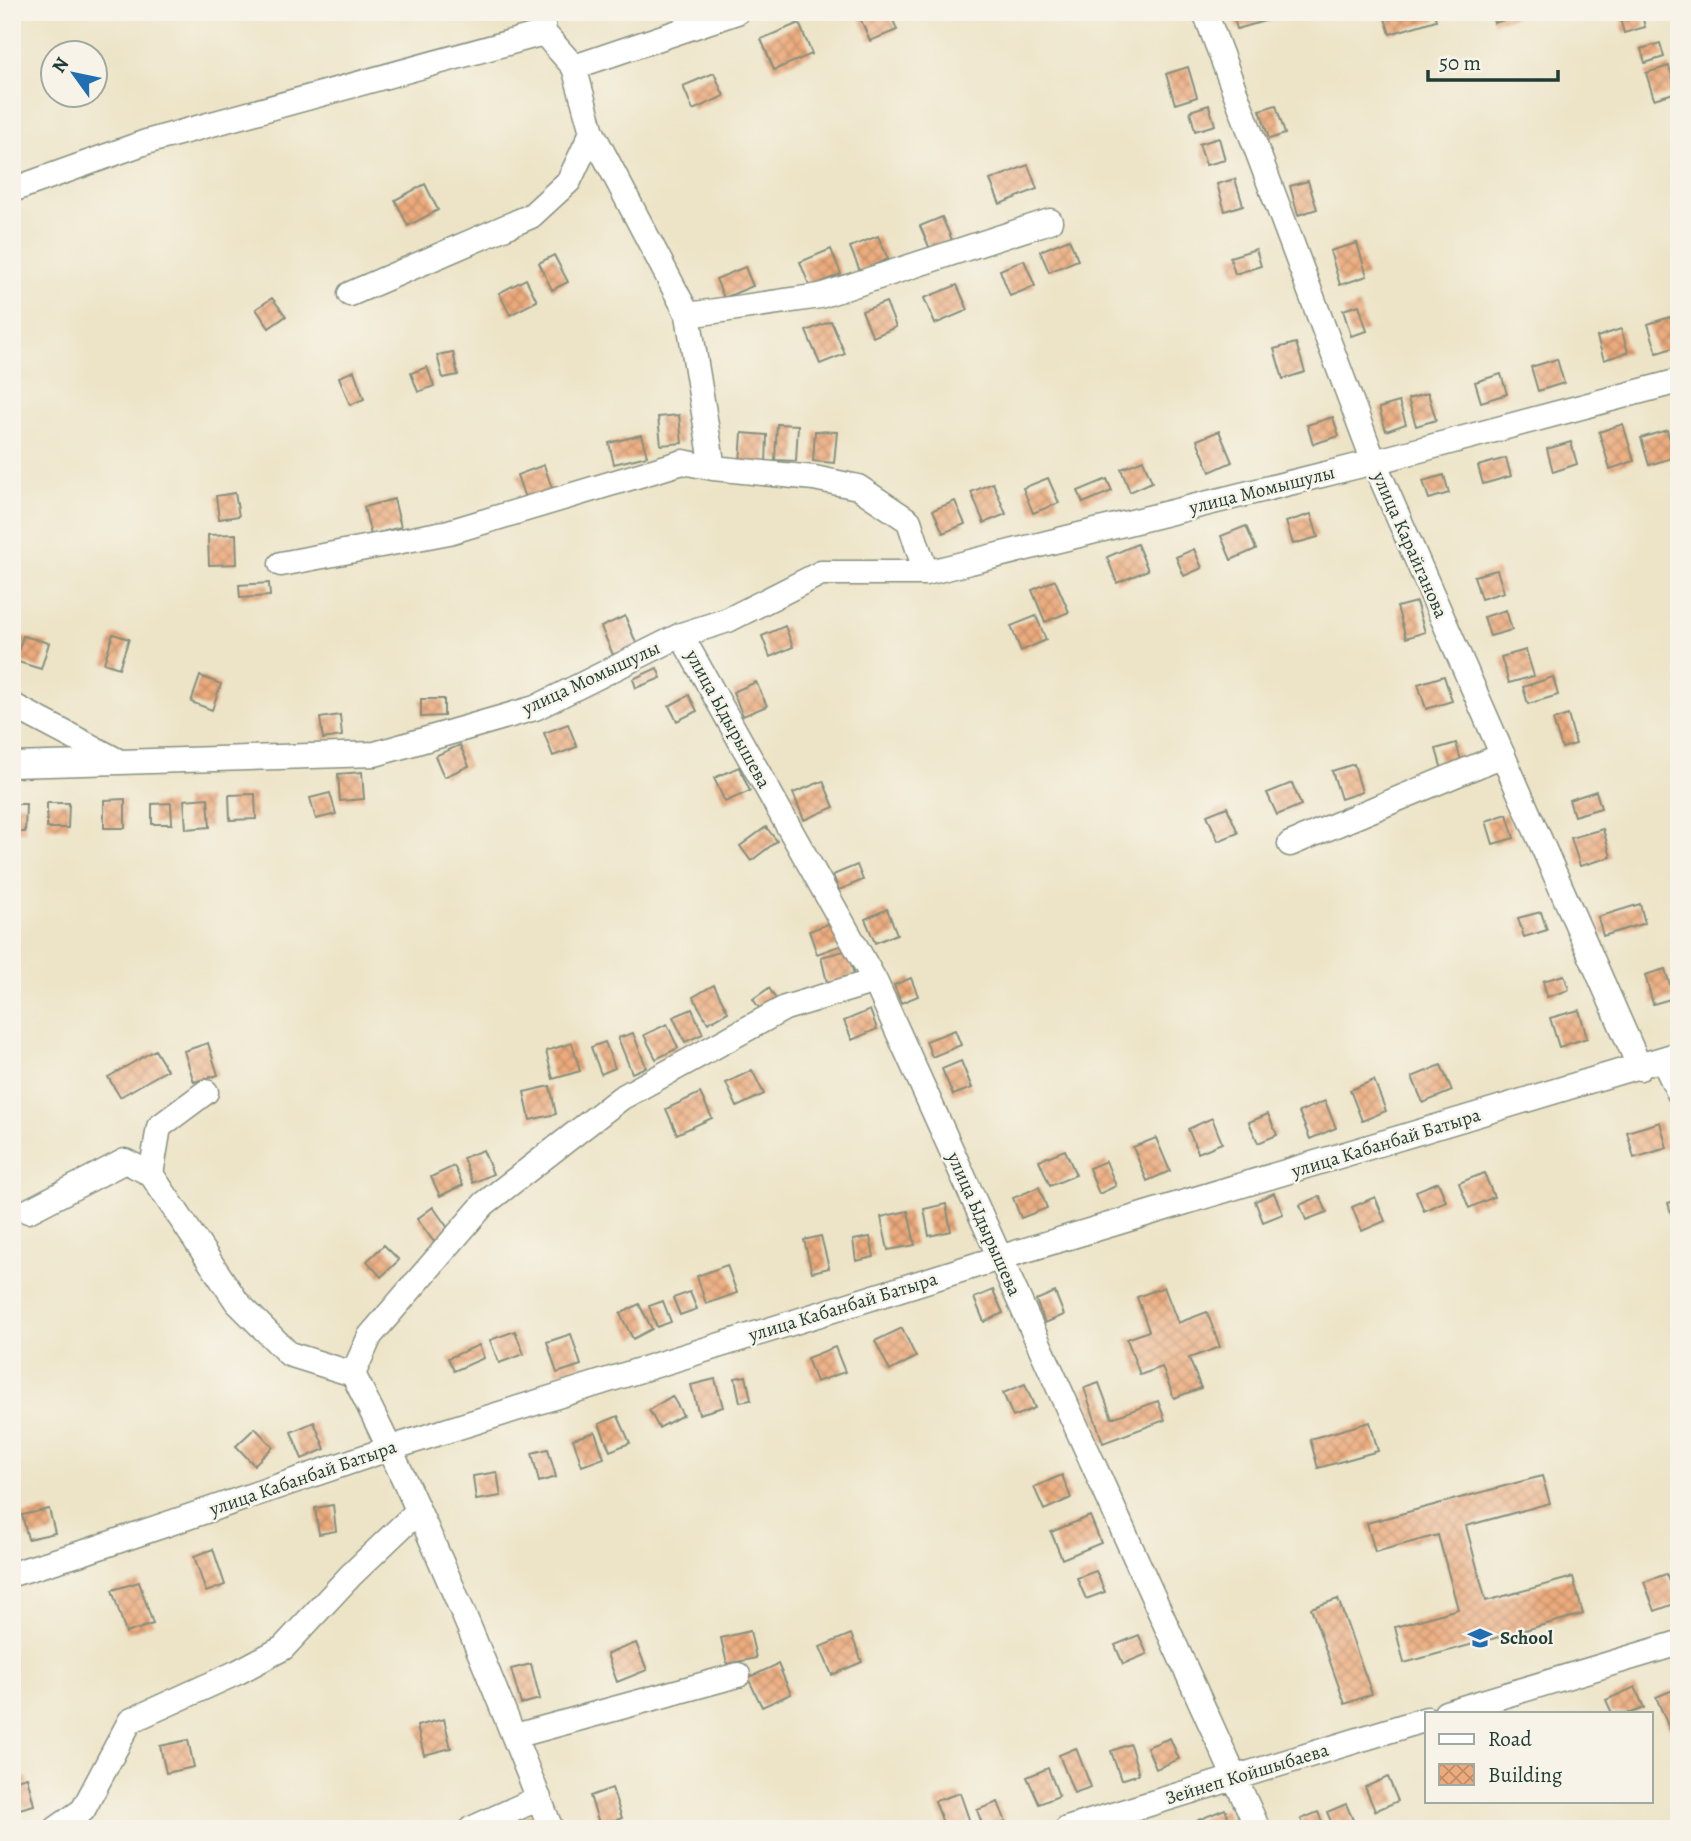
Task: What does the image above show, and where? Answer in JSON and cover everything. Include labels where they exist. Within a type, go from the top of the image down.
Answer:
[{"type":"street","points":[[574,68],[737,12]]},
{"type":"street","name":"улица Карайганова","points":[[1205,12],[1374,462],[1503,755],[1679,1094]]},
{"type":"street","points":[[12,190],[146,142],[543,22],[574,68],[592,132],[688,315],[713,468]]},
{"type":"street","points":[[350,294],[531,216],[569,181],[592,132]]},
{"type":"street","points":[[688,315],[820,296],[1050,221]]},
{"type":"street","name":"улица Момышулы","points":[[12,765],[375,754],[535,708],[681,635],[728,620],[821,573],[926,573],[1374,462],[1679,381]]},
{"type":"street","points":[[281,565],[449,532],[683,462],[713,468],[814,478],[858,487],[909,521],[926,573]]},
{"type":"street","name":"улица Ыдырышева","points":[[681,635],[875,981],[1258,1829]]},
{"type":"street","name":"улица Момышулы","points":[[12,705],[120,762]]},
{"type":"street","points":[[1290,844],[1503,755]]},
{"type":"street","points":[[353,1374],[370,1336],[484,1204],[621,1098],[785,1009],[875,981]]},
{"type":"street","name":"улица Кабанбай Батыра","points":[[12,1574],[85,1552],[391,1448],[999,1258],[1661,1061]]},
{"type":"street","points":[[150,1174],[159,1126],[206,1092]]},
{"type":"street","points":[[28,1211],[125,1161],[150,1174],[237,1302],[289,1354],[353,1374],[391,1448],[515,1736],[551,1829]]},
{"type":"street","points":[[56,1829],[83,1810],[130,1721],[238,1672],[283,1648],[351,1575],[418,1511]]},
{"type":"street","points":[[1449,1712],[1679,1643]]},
{"type":"street","points":[[515,1736],[738,1675]]},
{"type":"street","name":"Зейнеп Койшыбаева","points":[[1067,1829],[1425,1720]]},
{"type":"street","points":[[471,1829],[539,1798]]},
{"type":"building","points":[[873,12],[890,12],[897,30],[870,41],[860,18]]},
{"type":"building","points":[[1232,12],[1273,12],[1275,18],[1237,29]]},
{"type":"building","points":[[1383,12],[1434,12],[1436,20],[1390,34]]},
{"type":"building","points":[[1491,12],[1527,12],[1527,13],[1494,23]]},
{"type":"building","points":[[1618,12],[1641,12],[1645,27],[1624,33]]},
{"type":"building","points":[[799,23],[812,54],[774,70],[761,39]]},
{"type":"building","points":[[1660,43],[1664,57],[1645,63],[1641,49]]},
{"type":"building","points":[[1669,66],[1677,92],[1654,99],[1646,73]]},
{"type":"building","points":[[1188,67],[1197,97],[1175,104],[1166,74]]},
{"type":"building","points":[[714,73],[724,96],[693,110],[683,86]]},
{"type":"building","points":[[1209,105],[1215,125],[1195,131],[1190,111]]},
{"type":"building","points":[[1276,105],[1285,134],[1269,139],[1260,110]]},
{"type":"building","points":[[1219,138],[1225,160],[1206,165],[1199,144]]},
{"type":"building","points":[[1028,165],[1037,189],[1000,204],[990,180]]},
{"type":"building","points":[[1235,179],[1243,205],[1225,211],[1217,184]]},
{"type":"building","points":[[1308,181],[1317,209],[1298,215],[1290,186]]},
{"type":"building","points":[[425,184],[438,210],[408,226],[395,200]]},
{"type":"building","points":[[942,217],[952,240],[930,249],[920,226]]},
{"type":"building","points":[[878,236],[888,259],[860,271],[850,247]]},
{"type":"building","points":[[1069,239],[1078,260],[1049,272],[1040,251]]},
{"type":"building","points":[[1357,243],[1367,276],[1340,285],[1330,251]]},
{"type":"building","points":[[831,249],[841,274],[810,287],[800,262]]},
{"type":"building","points":[[1256,249],[1261,266],[1235,274],[1230,257]]},
{"type":"building","points":[[554,255],[568,282],[552,290],[539,263]]},
{"type":"building","points":[[1024,260],[1035,286],[1010,296],[1000,270]]},
{"type":"building","points":[[745,267],[753,286],[724,298],[716,279]]},
{"type":"building","points":[[526,279],[537,301],[510,315],[499,293]]},
{"type":"building","points":[[957,285],[968,310],[935,324],[924,298]]},
{"type":"building","points":[[272,298],[286,316],[269,328],[256,309]]},
{"type":"building","points":[[886,302],[896,327],[873,337],[862,311]]},
{"type":"building","points":[[1359,305],[1367,331],[1351,336],[1343,310]]},
{"type":"building","points":[[1670,317],[1679,346],[1657,353],[1648,324]]},
{"type":"building","points":[[831,321],[845,354],[820,364],[806,331]]},
{"type":"building","points":[[1621,329],[1628,352],[1604,360],[1597,337]]},
{"type":"building","points":[[1296,343],[1305,372],[1283,379],[1274,349]]},
{"type":"building","points":[[453,352],[458,375],[443,378],[437,355]]},
{"type":"building","points":[[1557,359],[1564,383],[1538,391],[1531,367]]},
{"type":"building","points":[[427,367],[434,386],[418,392],[411,373]]},
{"type":"building","points":[[354,371],[364,399],[350,405],[339,377]]},
{"type":"building","points":[[1501,374],[1507,394],[1481,402],[1475,382]]},
{"type":"building","points":[[1428,393],[1436,420],[1416,426],[1408,399]]},
{"type":"building","points":[[1399,402],[1406,424],[1386,431],[1379,408]]},
{"type":"building","points":[[679,415],[682,443],[661,445],[658,417]]},
{"type":"building","points":[[1333,417],[1339,436],[1313,444],[1307,425]]},
{"type":"building","points":[[777,424],[798,425],[796,461],[775,460]]},
{"type":"building","points":[[1623,424],[1634,461],[1610,469],[1599,432]]},
{"type":"building","points":[[1667,430],[1675,457],[1649,465],[1641,438]]},
{"type":"building","points":[[815,431],[837,432],[834,463],[813,461]]},
{"type":"building","points":[[1219,431],[1232,462],[1210,472],[1197,440]]},
{"type":"building","points":[[742,433],[767,435],[766,465],[740,463]]},
{"type":"building","points":[[641,435],[647,456],[614,464],[609,443]]},
{"type":"building","points":[[1571,442],[1577,464],[1553,472],[1547,449]]},
{"type":"building","points":[[1506,458],[1511,476],[1483,484],[1478,466]]},
{"type":"building","points":[[1143,460],[1152,482],[1130,492],[1121,469]]},
{"type":"building","points":[[544,465],[553,491],[526,501],[517,475]]},
{"type":"building","points":[[1444,475],[1449,493],[1429,499],[1423,481]]},
{"type":"building","points":[[1048,478],[1059,503],[1033,513],[1023,488]]},
{"type":"building","points":[[1107,479],[1112,491],[1083,503],[1078,491]]},
{"type":"building","points":[[993,483],[1006,514],[984,523],[971,492]]},
{"type":"building","points":[[235,493],[239,516],[219,519],[216,496]]},
{"type":"building","points":[[394,499],[401,527],[371,535],[364,507]]},
{"type":"building","points":[[955,501],[965,524],[943,533],[933,510]]},
{"type":"building","points":[[1311,514],[1318,537],[1293,544],[1286,522]]},
{"type":"building","points":[[1246,526],[1256,549],[1231,560],[1221,536]]},
{"type":"building","points":[[236,534],[237,564],[209,565],[208,535]]},
{"type":"building","points":[[1137,544],[1148,570],[1117,583],[1107,557]]},
{"type":"building","points":[[1194,549],[1202,568],[1184,576],[1176,557]]},
{"type":"building","points":[[1497,570],[1504,592],[1481,599],[1474,576]]},
{"type":"building","points":[[1055,580],[1069,612],[1045,622],[1032,590]]},
{"type":"building","points":[[269,583],[270,596],[240,598],[239,585]]},
{"type":"building","points":[[1416,602],[1425,632],[1406,638],[1397,607]]},
{"type":"building","points":[[1506,610],[1512,630],[1490,636],[1484,617]]},
{"type":"building","points":[[625,616],[637,645],[613,655],[601,627]]},
{"type":"building","points":[[1036,616],[1046,640],[1021,651],[1011,626]]},
{"type":"building","points":[[785,626],[793,647],[770,657],[762,636]]},
{"type":"building","points":[[113,634],[129,639],[119,668],[104,663]]},
{"type":"building","points":[[23,636],[49,643],[41,669],[15,661]]},
{"type":"building","points":[[1526,650],[1534,676],[1509,683],[1501,657]]},
{"type":"building","points":[[657,668],[661,678],[636,688],[633,679]]},
{"type":"building","points":[[200,676],[221,684],[212,710],[191,702]]},
{"type":"building","points":[[1444,676],[1452,701],[1426,709],[1418,684]]},
{"type":"building","points":[[1553,677],[1558,695],[1528,704],[1523,687]]},
{"type":"building","points":[[756,682],[767,706],[743,716],[733,692]]},
{"type":"building","points":[[689,695],[697,711],[677,721],[669,706]]},
{"type":"building","points":[[421,699],[444,699],[444,716],[421,717]]},
{"type":"building","points":[[340,715],[342,736],[323,739],[320,718]]},
{"type":"building","points":[[1568,715],[1576,744],[1562,748],[1553,720]]},
{"type":"building","points":[[568,724],[577,747],[553,756],[544,733]]},
{"type":"building","points":[[1456,743],[1463,767],[1443,773],[1436,749]]},
{"type":"building","points":[[460,745],[469,766],[444,777],[435,756]]},
{"type":"building","points":[[1354,764],[1362,792],[1341,799],[1332,771]]},
{"type":"building","points":[[739,767],[750,791],[725,802],[714,778]]},
{"type":"building","points":[[362,772],[364,799],[340,801],[338,774]]},
{"type":"building","points":[[823,781],[834,807],[804,820],[793,793]]},
{"type":"building","points":[[1292,783],[1301,805],[1277,815],[1267,793]]},
{"type":"building","points":[[1596,791],[1601,808],[1574,816],[1569,800]]},
{"type":"building","points":[[330,793],[336,814],[316,819],[310,798]]},
{"type":"building","points":[[255,794],[256,819],[230,820],[229,795]]},
{"type":"building","points":[[208,798],[210,827],[186,829],[184,800]]},
{"type":"building","points":[[125,799],[125,828],[104,828],[104,800]]},
{"type":"building","points":[[47,803],[69,803],[68,828],[47,828]]},
{"type":"building","points":[[171,803],[172,824],[152,824],[152,804]]},
{"type":"building","points":[[12,804],[26,804],[25,832],[12,832]]},
{"type":"building","points":[[1227,807],[1238,833],[1218,841],[1207,815]]},
{"type":"building","points":[[1507,814],[1514,838],[1493,844],[1486,821]]},
{"type":"building","points":[[766,827],[777,841],[751,861],[740,846]]},
{"type":"building","points":[[1603,829],[1611,857],[1580,866],[1571,838]]},
{"type":"building","points":[[857,865],[863,880],[839,890],[833,875]]},
{"type":"building","points":[[1640,904],[1645,923],[1603,936],[1598,917]]},
{"type":"building","points":[[887,909],[897,934],[875,943],[865,919]]},
{"type":"building","points":[[1541,912],[1547,930],[1524,937],[1518,918]]},
{"type":"building","points":[[834,922],[842,945],[817,954],[809,931]]},
{"type":"building","points":[[848,950],[854,976],[827,982],[821,957]]},
{"type":"building","points":[[1665,969],[1674,998],[1653,1004],[1645,975]]},
{"type":"building","points":[[1564,975],[1569,990],[1547,997],[1543,981]]},
{"type":"building","points":[[911,978],[918,996],[901,1003],[894,985]]},
{"type":"building","points":[[714,985],[728,1012],[708,1023],[693,997]]},
{"type":"building","points":[[769,988],[777,1001],[761,1011],[753,999]]},
{"type":"building","points":[[692,1009],[703,1034],[685,1042],[673,1017]]},
{"type":"building","points":[[870,1010],[877,1029],[852,1040],[844,1021]]},
{"type":"building","points":[[1579,1010],[1587,1038],[1559,1047],[1550,1018]]},
{"type":"building","points":[[667,1024],[678,1048],[656,1059],[644,1035]]},
{"type":"building","points":[[955,1030],[961,1045],[932,1057],[926,1041]]},
{"type":"building","points":[[633,1033],[646,1067],[632,1073],[618,1038]]},
{"type":"building","points":[[605,1042],[615,1068],[601,1074],[591,1047]]},
{"type":"building","points":[[208,1043],[218,1075],[194,1082],[184,1051]]},
{"type":"building","points":[[572,1043],[580,1071],[553,1079],[546,1051]]},
{"type":"building","points":[[155,1050],[167,1070],[120,1097],[108,1077]]},
{"type":"building","points":[[961,1061],[972,1088],[953,1095],[942,1069]]},
{"type":"building","points":[[1441,1065],[1452,1091],[1423,1103],[1412,1077]]},
{"type":"building","points":[[752,1070],[764,1094],[737,1107],[726,1083]]},
{"type":"building","points":[[1374,1080],[1386,1111],[1362,1121],[1350,1090]]},
{"type":"building","points":[[550,1086],[556,1114],[530,1120],[524,1092]]},
{"type":"building","points":[[700,1093],[712,1118],[677,1134],[666,1109]]},
{"type":"building","points":[[1325,1101],[1336,1128],[1310,1139],[1299,1112]]},
{"type":"building","points":[[1268,1114],[1277,1135],[1258,1143],[1249,1122]]},
{"type":"building","points":[[1212,1118],[1222,1143],[1198,1153],[1188,1129]]},
{"type":"building","points":[[1660,1122],[1667,1148],[1634,1158],[1627,1132]]},
{"type":"building","points":[[1156,1138],[1170,1171],[1147,1181],[1133,1147]]},
{"type":"building","points":[[483,1150],[493,1174],[473,1183],[463,1158]]},
{"type":"building","points":[[1065,1150],[1076,1175],[1050,1186],[1039,1160]]},
{"type":"building","points":[[1106,1161],[1116,1186],[1099,1194],[1089,1168]]},
{"type":"building","points":[[454,1166],[463,1185],[440,1196],[431,1177]]},
{"type":"building","points":[[1484,1173],[1494,1197],[1469,1208],[1459,1183]]},
{"type":"building","points":[[1438,1182],[1446,1201],[1424,1211],[1416,1191]]},
{"type":"building","points":[[1039,1187],[1047,1208],[1021,1218],[1013,1198]]},
{"type":"building","points":[[1274,1193],[1283,1214],[1263,1222],[1255,1201]]},
{"type":"building","points":[[1320,1196],[1327,1212],[1306,1220],[1300,1205]]},
{"type":"building","points":[[1375,1197],[1385,1221],[1362,1231],[1352,1207]]},
{"type":"building","points":[[1679,1200],[1679,1236],[1678,1236],[1668,1203]]},
{"type":"building","points":[[946,1204],[951,1231],[929,1236],[924,1209]]},
{"type":"building","points":[[433,1207],[450,1231],[434,1242],[417,1219]]},
{"type":"building","points":[[908,1211],[915,1245],[888,1250],[881,1217]]},
{"type":"building","points":[[821,1236],[829,1268],[812,1272],[804,1240]]},
{"type":"building","points":[[870,1237],[874,1257],[856,1261],[853,1240]]},
{"type":"building","points":[[384,1245],[399,1260],[381,1277],[367,1261]]},
{"type":"building","points":[[727,1265],[737,1293],[706,1304],[697,1276]]},
{"type":"building","points":[[1164,1287],[1178,1323],[1207,1312],[1220,1347],[1189,1358],[1201,1388],[1174,1398],[1162,1367],[1140,1375],[1127,1339],[1149,1331],[1137,1297]]},
{"type":"building","points":[[993,1290],[1003,1313],[984,1322],[974,1298]]},
{"type":"building","points":[[690,1292],[697,1309],[680,1315],[673,1298]]},
{"type":"building","points":[[1055,1292],[1064,1315],[1045,1323],[1036,1300]]},
{"type":"building","points":[[663,1301],[671,1322],[657,1327],[649,1306]]},
{"type":"building","points":[[639,1304],[652,1329],[633,1339],[620,1314]]},
{"type":"building","points":[[902,1328],[916,1357],[890,1371],[875,1341]]},
{"type":"building","points":[[515,1331],[524,1354],[499,1363],[490,1340]]},
{"type":"building","points":[[571,1334],[581,1365],[557,1373],[547,1342]]},
{"type":"building","points":[[479,1345],[484,1358],[454,1371],[448,1358]]},
{"type":"building","points":[[835,1347],[845,1372],[816,1382],[807,1358]]},
{"type":"building","points":[[746,1376],[751,1400],[740,1402],[735,1378]]},
{"type":"building","points":[[715,1379],[723,1407],[699,1414],[691,1385]]},
{"type":"building","points":[[1099,1383],[1112,1418],[1158,1401],[1165,1420],[1103,1443],[1084,1388]]},
{"type":"building","points":[[1025,1384],[1035,1408],[1013,1417],[1003,1393]]},
{"type":"building","points":[[672,1396],[683,1415],[659,1428],[649,1410]]},
{"type":"building","points":[[618,1416],[630,1443],[610,1451],[599,1424]]},
{"type":"building","points":[[314,1422],[325,1449],[302,1459],[291,1432]]},
{"type":"building","points":[[1370,1422],[1378,1451],[1318,1468],[1310,1439]]},
{"type":"building","points":[[255,1428],[273,1447],[254,1465],[236,1446]]},
{"type":"building","points":[[595,1432],[604,1458],[582,1466],[573,1439]]},
{"type":"building","points":[[548,1449],[556,1477],[539,1482],[532,1453]]},
{"type":"building","points":[[497,1472],[501,1496],[476,1500],[473,1476]]},
{"type":"building","points":[[1062,1475],[1071,1498],[1044,1510],[1034,1487]]},
{"type":"building","points":[[1542,1476],[1550,1503],[1466,1526],[1486,1601],[1573,1577],[1583,1614],[1404,1663],[1395,1627],[1458,1609],[1438,1535],[1375,1552],[1367,1523]]},
{"type":"building","points":[[333,1505],[336,1531],[319,1534],[315,1508]]},
{"type":"building","points":[[49,1509],[55,1533],[28,1539],[22,1515]]},
{"type":"building","points":[[1090,1516],[1101,1543],[1062,1559],[1051,1532]]},
{"type":"building","points":[[213,1549],[225,1585],[206,1592],[194,1556]]},
{"type":"building","points":[[1096,1571],[1105,1592],[1086,1599],[1077,1578]]},
{"type":"building","points":[[1666,1574],[1677,1603],[1655,1611],[1644,1582]]},
{"type":"building","points":[[139,1582],[153,1624],[126,1633],[112,1590]]},
{"type":"building","points":[[1338,1599],[1372,1694],[1345,1704],[1311,1608]]},
{"type":"building","points":[[750,1631],[756,1658],[727,1664],[721,1638]]},
{"type":"building","points":[[851,1634],[862,1662],[832,1675],[820,1647]]},
{"type":"building","points":[[1139,1635],[1147,1654],[1123,1664],[1115,1645]]},
{"type":"building","points":[[636,1643],[647,1670],[617,1682],[607,1654]]},
{"type":"building","points":[[531,1664],[540,1699],[521,1704],[511,1669]]},
{"type":"building","points":[[778,1664],[791,1694],[762,1707],[748,1678]]},
{"type":"building","points":[[1635,1687],[1644,1708],[1634,1712],[1612,1712],[1606,1700]]},
{"type":"building","points":[[1673,1690],[1679,1703],[1679,1724],[1669,1728],[1656,1697]]},
{"type":"building","points":[[444,1719],[451,1748],[424,1755],[417,1726]]},
{"type":"building","points":[[1170,1738],[1179,1759],[1156,1769],[1147,1747]]},
{"type":"building","points":[[188,1740],[194,1767],[166,1773],[160,1746]]},
{"type":"building","points":[[1130,1744],[1139,1774],[1121,1780],[1111,1751]]},
{"type":"building","points":[[1076,1748],[1091,1787],[1074,1793],[1059,1755]]},
{"type":"building","points":[[1048,1768],[1059,1796],[1039,1804],[1027,1777]]},
{"type":"building","points":[[27,1777],[34,1805],[12,1811],[12,1781]]},
{"type":"building","points":[[1388,1777],[1398,1801],[1375,1811],[1365,1787]]},
{"type":"building","points":[[612,1788],[622,1818],[600,1826],[590,1796]]},
{"type":"building","points":[[960,1793],[972,1828],[945,1829],[935,1801]]},
{"type":"building","points":[[998,1802],[1006,1822],[984,1829],[977,1810]]},
{"type":"building","points":[[1346,1804],[1357,1829],[1334,1829],[1327,1812]]},
{"type":"building","points":[[1225,1809],[1233,1829],[1201,1829],[1198,1820]]},
{"type":"building","points":[[535,1812],[541,1829],[523,1829],[519,1818]]},
{"type":"building","points":[[1318,1812],[1325,1829],[1305,1829],[1301,1819]]},
{"type":"place","name":"School","points":[[1480,1638]]}]
